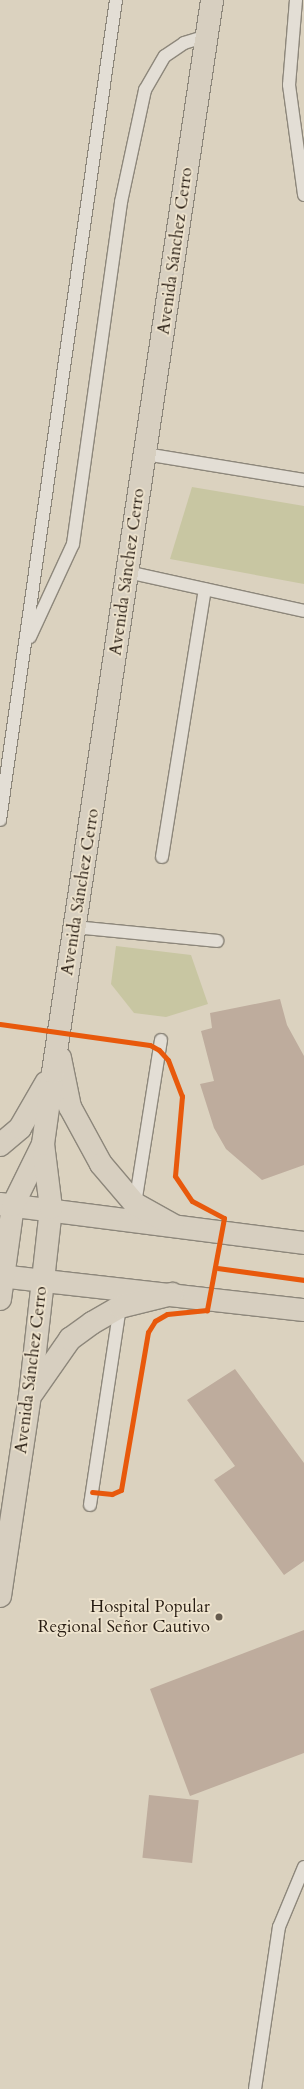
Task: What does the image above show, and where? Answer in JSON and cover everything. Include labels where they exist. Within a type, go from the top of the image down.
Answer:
[{"type":"main road","name":"Avenida Sánchez Cerro","points":[[0,1596],[30,1396],[51,1208],[43,1144],[212,0]]},
{"type":"main road","points":[[57,1046],[70,1107],[86,1140],[135,1204],[173,1225]]},
{"type":"main road","points":[[0,1145],[20,1128],[53,1072]]},
{"type":"main road","name":"Avenida Sánchez Cerro","points":[[0,1299],[6,1204],[43,1144]]},
{"type":"main road","points":[[6,1204],[51,1208],[304,1243]]},
{"type":"main road","points":[[2,1276],[42,1279],[304,1310]]},
{"type":"main road","points":[[30,1396],[70,1339],[120,1307],[172,1294]]},
{"type":"lane","points":[[0,820],[116,0]]},
{"type":"lane","points":[[296,0],[289,85],[304,195]]},
{"type":"lane","points":[[24,650],[73,544],[121,202],[145,90],[165,56],[184,43],[207,36]]},
{"type":"lane","points":[[145,454],[304,480]]},
{"type":"lane","points":[[127,572],[304,611]]},
{"type":"lane","points":[[162,857],[205,589]]},
{"type":"lane","points":[[75,928],[217,941]]},
{"type":"lane","points":[[135,1204],[161,1040]]},
{"type":"lane","points":[[90,1504],[120,1307]]},
{"type":"lane","points":[[255,2089],[279,1927],[304,1867]]},
{"type":"shaded area","points":[[192,487],[304,506],[304,584],[170,559]]},
{"type":"shaded area","points":[[116,946],[191,955],[208,1004],[166,1017],[134,1013],[111,984]]},
{"type":"building","points":[[280,999],[287,1025],[304,1056],[304,1165],[262,1180],[226,1149],[214,1128],[200,1084],[214,1081],[201,1031],[212,1028],[210,1013]]},
{"type":"building","points":[[235,1369],[304,1463],[304,1561],[284,1575],[214,1480],[235,1466],[187,1400]]},
{"type":"building","points":[[304,1630],[304,1753],[190,1796],[150,1689]]},
{"type":"building","points":[[149,1795],[199,1800],[192,1863],[142,1858]]},
{"type":"cycle path","points":[[0,1024],[150,1045],[159,1050],[168,1060],[182,1096],[175,1176],[192,1201],[224,1218],[207,1310],[167,1314],[155,1321],[148,1332],[121,1490],[112,1494],[92,1492]]},
{"type":"cycle path","points":[[218,1268],[304,1280]]},
{"type":"place","name":"Hospital Popular Regional Señor Cautivo","points":[[219,1617]]}]
